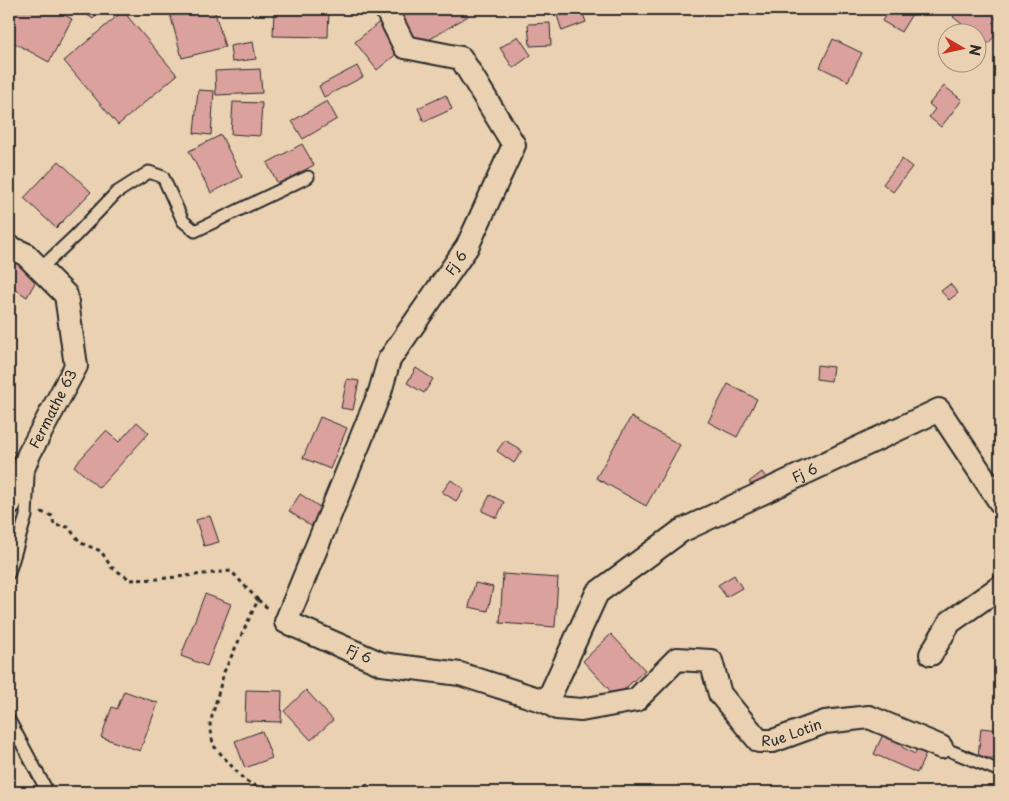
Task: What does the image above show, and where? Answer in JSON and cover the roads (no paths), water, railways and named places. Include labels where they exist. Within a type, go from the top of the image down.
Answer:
[{"type":"street","name":"Fj 6","points":[[387,9],[405,47],[460,58],[514,145],[467,247],[388,360],[380,392],[286,622],[382,664],[460,674],[547,702],[598,593],[681,532],[940,410],[1000,502]]},
{"type":"street","name":"Fermathe 63","points":[[9,247],[25,254],[66,295],[76,366],[30,454],[17,510]]},
{"type":"street","points":[[931,654],[950,622],[1000,587]]},
{"type":"street","name":"Rue Lotin","points":[[547,702],[556,708],[581,710],[636,700],[677,659],[711,661],[720,694],[759,742],[773,741],[825,722],[869,717],[941,747]]},
{"type":"lane","points":[[40,268],[75,236],[116,193],[149,172],[163,177],[183,221],[195,231],[308,177]]},
{"type":"lane","points":[[9,573],[17,510]]},
{"type":"lane","points":[[9,720],[45,787],[45,792]]},
{"type":"lane","name":"Rue Lotin","points":[[941,747],[1000,771]]}]
